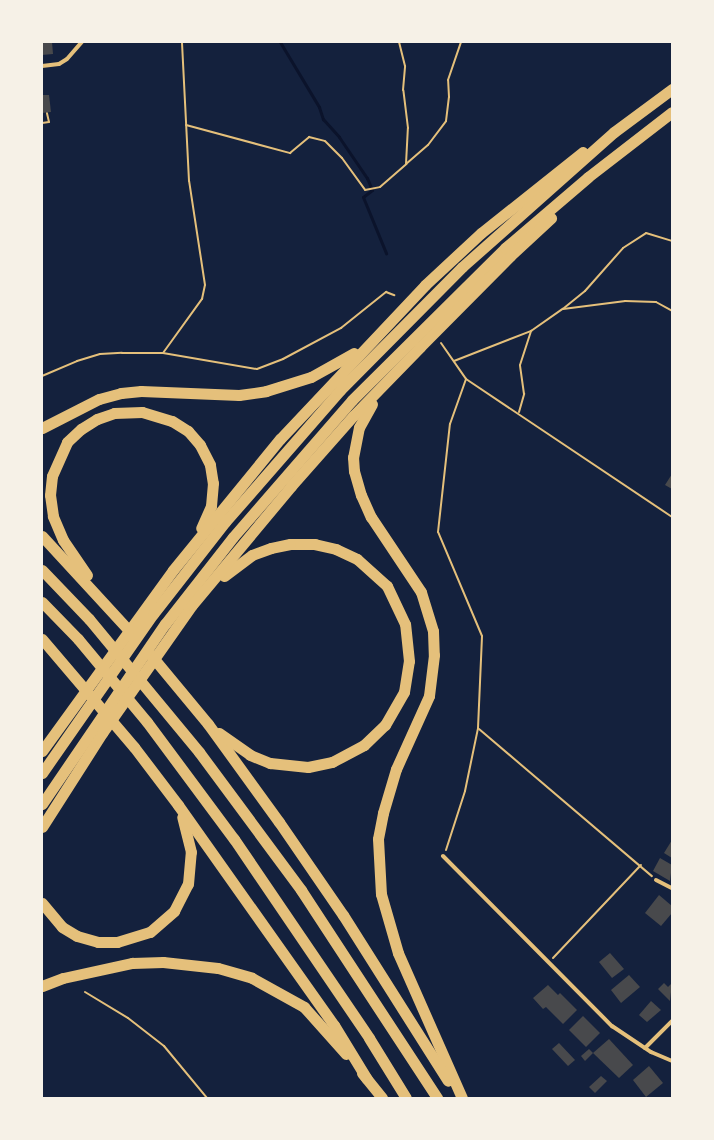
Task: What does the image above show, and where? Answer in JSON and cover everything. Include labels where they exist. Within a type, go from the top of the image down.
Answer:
[{"type":"highway","points":[[173,570],[280,439],[375,337],[481,233],[569,161],[614,132],[672,89]]},
{"type":"highway","points":[[42,804],[98,730],[233,537],[352,400],[506,248],[588,177],[672,112]]},
{"type":"highway","points":[[42,751],[71,709],[149,611],[280,458],[383,345],[462,267],[614,132]]},
{"type":"highway","points":[[192,605],[312,463],[420,347],[510,256],[642,136]]},
{"type":"highway","points":[[42,428],[92,402],[121,393],[141,391],[239,395],[289,385],[331,367],[375,337]]},
{"type":"highway","points":[[420,347],[366,413],[359,427],[353,457],[361,495],[371,517],[421,592],[433,631],[433,676],[429,696],[388,790],[378,840],[379,866],[381,894],[398,953],[461,1098]]},
{"type":"highway","points":[[42,773],[149,611],[202,525],[211,506],[213,483],[210,465],[200,445],[188,431],[158,415],[132,411],[114,413],[97,419],[81,429],[67,442],[52,476],[50,495],[53,516],[63,540],[104,601]]},
{"type":"highway","points":[[42,536],[104,601],[208,724],[343,915],[461,1098]]},
{"type":"highway","points":[[169,628],[233,567],[252,555],[290,544],[315,544],[357,559],[387,586],[405,624],[409,644],[408,672],[404,692],[394,712],[375,735],[342,758],[308,767],[270,764],[250,755],[208,724]]},
{"type":"highway","points":[[42,570],[89,619],[199,752],[301,890],[437,1098]]},
{"type":"highway","points":[[42,602],[78,639],[147,722],[234,839],[369,1038],[406,1098]]},
{"type":"highway","points":[[42,639],[134,747],[178,805],[334,1025],[367,1079]]},
{"type":"highway","points":[[42,832],[80,768],[98,730]]},
{"type":"highway","points":[[42,744],[54,732]]},
{"type":"highway","points":[[42,827],[80,768]]},
{"type":"highway","points":[[42,903],[62,927],[77,936],[98,942],[132,939],[150,932],[163,923],[182,898],[191,868],[189,840],[178,805]]},
{"type":"highway","points":[[42,986],[70,976],[132,963],[192,964],[236,972],[284,994],[304,1007],[382,1098]]},
{"type":"street","points":[[42,66],[59,64],[67,59],[82,42]]},
{"type":"street","points":[[444,856],[548,963],[612,1026],[645,1048],[672,1061]]},
{"type":"street","points":[[656,880],[672,888]]},
{"type":"street","points":[[645,1048],[672,1021]]},
{"type":"path","points":[[163,353],[202,299],[205,285],[189,181],[182,42]]},
{"type":"path","points":[[399,42],[405,66],[403,90],[408,128],[406,164]]},
{"type":"path","points":[[186,125],[290,153],[309,137],[325,141],[342,158],[365,190],[380,187],[428,145],[446,121],[449,98],[448,80],[461,42]]},
{"type":"path","points":[[42,123],[49,122],[47,113]]},
{"type":"path","points":[[454,361],[531,331],[585,291],[622,248],[646,233],[672,241]]},
{"type":"path","points":[[42,376],[77,361],[100,354],[163,353],[257,369],[283,359],[341,328],[386,292],[394,295]]},
{"type":"path","points":[[563,308],[625,301],[656,302],[672,311]]},
{"type":"path","points":[[518,412],[524,394],[520,365],[531,331]]},
{"type":"path","points":[[441,343],[466,378],[672,517]]},
{"type":"path","points":[[444,856],[465,791],[478,728],[482,636],[438,532],[450,424],[466,378]]},
{"type":"path","points":[[478,728],[641,865],[656,880]]},
{"type":"path","points":[[548,963],[583,929],[641,865]]},
{"type":"path","points":[[85,992],[128,1018],[164,1046],[207,1098]]},
{"type":"building","points":[[42,42],[52,42],[53,54],[42,55]]},
{"type":"building","points":[[42,95],[49,95],[51,112],[42,113]]},
{"type":"building","points":[[672,474],[672,489],[665,485]]},
{"type":"building","points":[[672,840],[672,858],[664,853]]},
{"type":"building","points":[[660,858],[672,865],[670,881],[653,871]]},
{"type":"building","points":[[659,895],[672,906],[672,913],[661,926],[645,913]]},
{"type":"building","points":[[610,953],[624,969],[612,978],[599,962]]},
{"type":"building","points":[[629,975],[640,987],[621,1003],[611,990]]},
{"type":"building","points":[[664,983],[668,987],[672,983],[670,1001],[658,989]]},
{"type":"building","points":[[548,985],[558,995],[560,993],[577,1010],[563,1024],[546,1007],[543,1009],[533,998]]},
{"type":"building","points":[[651,1001],[661,1010],[647,1022],[639,1015]]},
{"type":"building","points":[[583,1016],[600,1033],[586,1047],[569,1030]]},
{"type":"building","points":[[609,1039],[633,1065],[619,1078],[593,1053]]},
{"type":"building","points":[[559,1043],[575,1060],[568,1066],[552,1049]]},
{"type":"building","points":[[589,1049],[593,1053],[585,1061],[581,1056]]},
{"type":"building","points":[[649,1066],[663,1083],[646,1097],[633,1080]]},
{"type":"building","points":[[601,1076],[607,1081],[595,1093],[589,1087]]},
{"type":"waterway","points":[[280,42],[319,107],[323,119],[339,137],[367,178],[372,190],[363,197],[386,253]]}]
